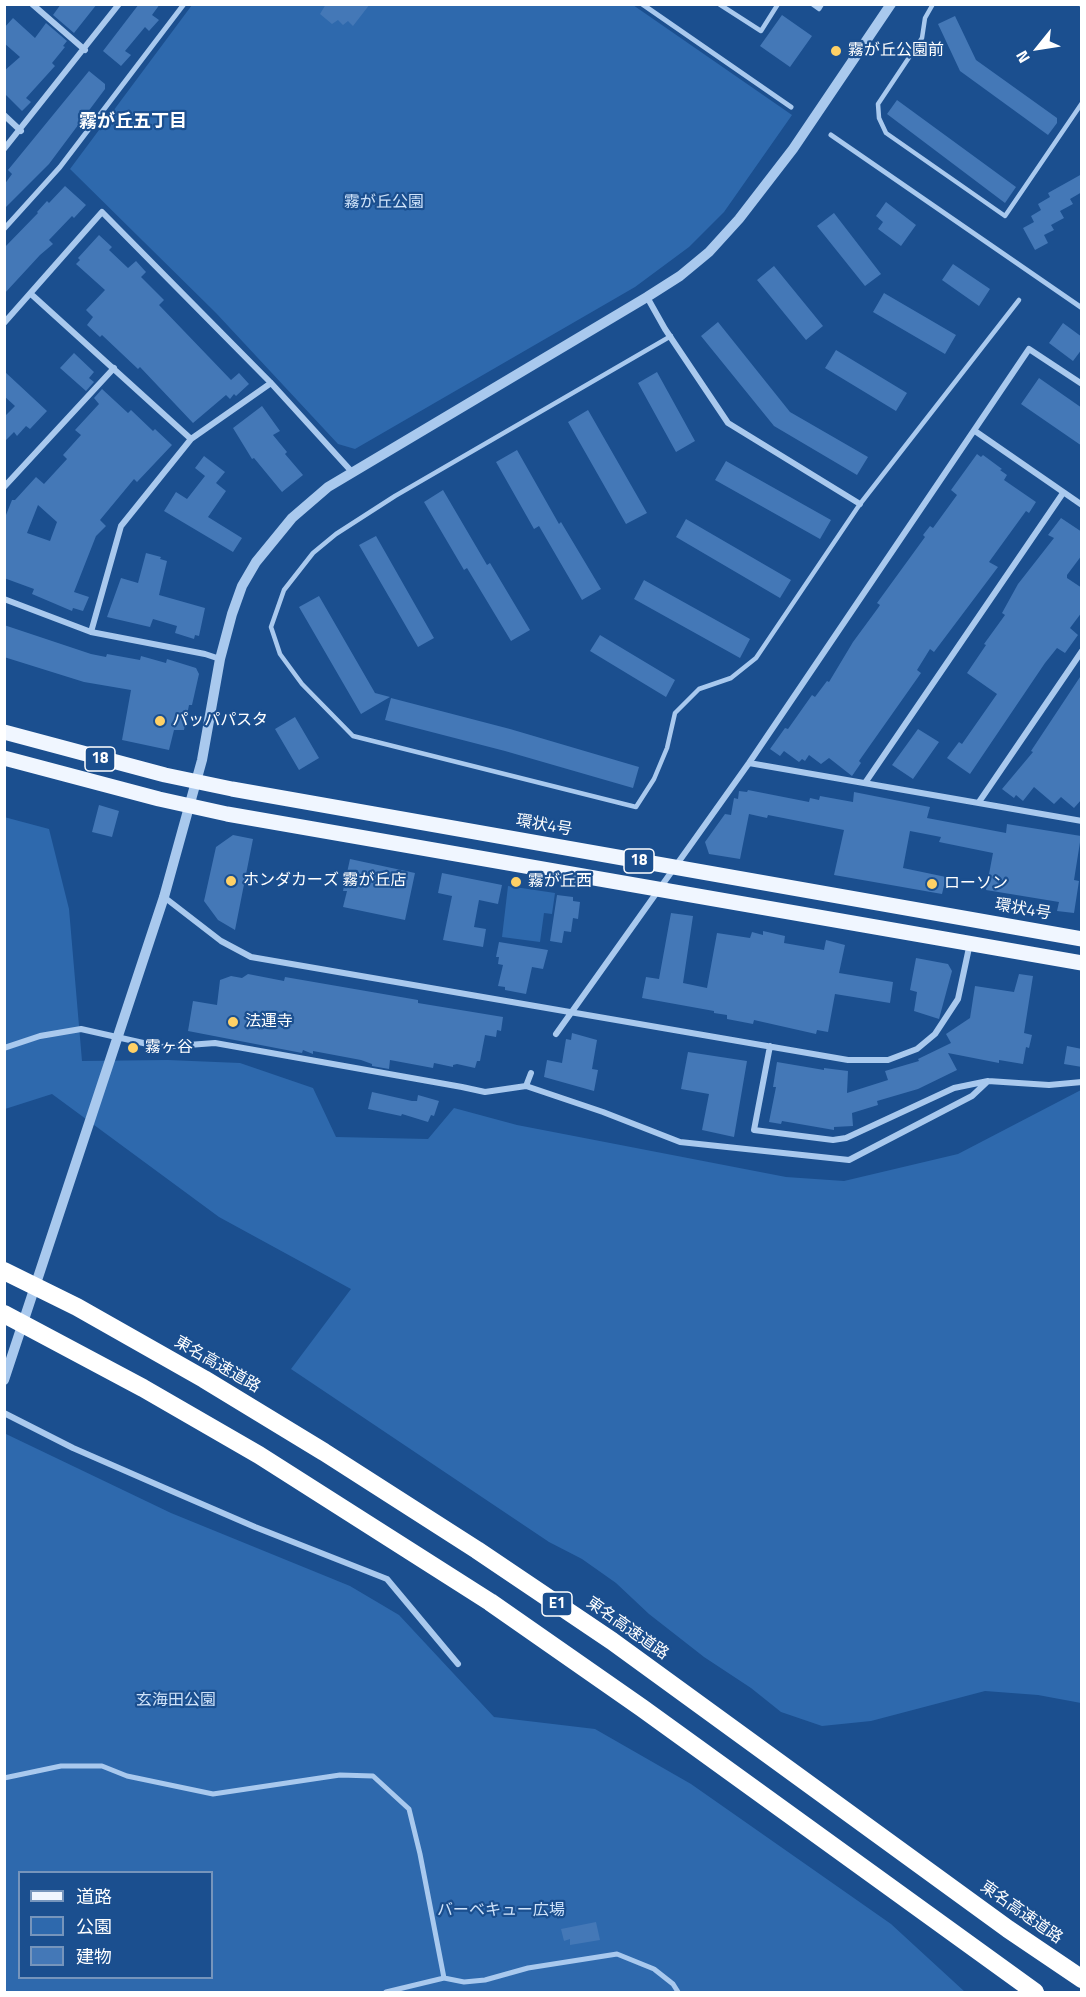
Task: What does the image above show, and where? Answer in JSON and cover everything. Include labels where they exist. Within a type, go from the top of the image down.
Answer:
[{"type":"highway","name":"東名高速道路","points":[[4,1271],[77,1307],[204,1379],[324,1452],[477,1550],[612,1641],[1008,1929],[1082,1979]]},
{"type":"highway","name":"E1","points":[[4,1314],[143,1388],[259,1455],[490,1602],[642,1708],[1035,1992]]},
{"type":"main road","name":"環状4号","points":[[4,732],[142,770],[197,782],[1082,939]]},
{"type":"main road","name":"18","points":[[4,758],[191,806],[1082,963]]},
{"type":"street","points":[[32,4],[85,50]]},
{"type":"street","points":[[4,149],[21,131],[119,4]]},
{"type":"street","points":[[4,229],[60,167],[184,4]]},
{"type":"street","points":[[642,4],[791,107]]},
{"type":"street","points":[[4,1380],[164,897],[197,782],[220,659],[232,614],[242,586],[256,562],[273,538],[319,493],[647,297],[680,276],[709,252],[739,219],[793,149],[891,4]]},
{"type":"street","points":[[4,115],[21,131]]},
{"type":"street","points":[[831,135],[1082,308]]},
{"type":"street","points":[[4,323],[102,212],[271,383],[352,472]]},
{"type":"street","points":[[31,294],[190,439]]},
{"type":"street","points":[[647,297],[728,423],[860,504]]},
{"type":"street","points":[[556,1034],[749,763],[1029,349],[1082,384]]},
{"type":"street","points":[[4,487],[114,368]]},
{"type":"street","points":[[91,632],[121,526],[190,439],[271,383]]},
{"type":"street","points":[[975,430],[1082,505]]},
{"type":"street","points":[[865,783],[1063,493]]},
{"type":"street","points":[[4,599],[91,632],[205,654],[220,659]]},
{"type":"street","points":[[979,802],[1082,651]]},
{"type":"street","points":[[749,763],[1082,821]]},
{"type":"street","points":[[164,897],[221,941],[251,957],[848,1060],[888,1060],[917,1049],[935,1034],[957,999],[970,943]]},
{"type":"street","points":[[4,1048],[40,1036],[81,1029],[161,1047],[215,1043],[462,1086],[484,1092],[526,1086],[603,1112],[680,1142],[849,1160],[972,1096],[988,1080]]},
{"type":"street","points":[[770,1047],[754,1130],[833,1140],[846,1138],[954,1088],[988,1080],[1049,1085],[1082,1082]]},
{"type":"street","points":[[526,1086],[531,1073]]},
{"type":"street","points":[[4,1413],[73,1448],[233,1517],[387,1579],[458,1664]]},
{"type":"street","points":[[4,1778],[61,1766],[102,1766],[127,1776],[213,1794],[340,1774],[373,1776],[409,1809],[444,1978]]},
{"type":"street","points":[[386,1992],[444,1978],[464,1982],[485,1980],[528,1968],[617,1954],[654,1969],[673,1984],[678,1992]]},
{"type":"lane","points":[[719,4],[761,31],[778,4]]},
{"type":"lane","points":[[812,4],[819,9],[822,4]]},
{"type":"lane","points":[[933,4],[925,18],[922,38],[878,104],[879,118],[886,133],[1005,216],[1082,103]]},
{"type":"lane","points":[[671,336],[395,496],[336,534],[313,553],[284,590],[271,627],[280,654],[302,684],[353,736],[636,807],[654,779],[667,748],[675,713],[699,688],[731,678],[756,658],[860,504],[1019,300]]},
{"type":"green space","name":"霧が丘公園","points":[[192,5],[633,5],[792,115],[724,212],[689,247],[635,287],[355,449],[338,444],[216,313],[70,169]]},
{"type":"green space","points":[[4,817],[49,829],[69,909],[82,1061],[168,1060],[240,1063],[313,1088],[336,1137],[428,1139],[454,1108],[517,1125],[786,1177],[844,1181],[958,1154],[1081,1090],[1081,1703],[1038,1695],[985,1691],[871,1721],[822,1726],[781,1712],[751,1688],[704,1657],[649,1614],[616,1583],[582,1559],[549,1542],[291,1369],[351,1289],[219,1217],[52,1094],[5,1109]]},
{"type":"green space","points":[[508,886],[555,893],[552,914],[544,913],[540,942],[502,937]]},
{"type":"green space","name":"玄海田公園","points":[[6,1434],[171,1513],[350,1586],[399,1615],[494,1717],[595,1729],[691,1784],[891,1924],[965,1992],[5,1992]]},
{"type":"building","points":[[61,4],[97,4],[74,33],[53,15]]},
{"type":"building","points":[[139,4],[160,4],[152,15],[159,20],[149,31],[145,27],[125,51],[131,55],[121,66],[103,51]]},
{"type":"building","points":[[326,4],[370,4],[353,26],[348,21],[343,25],[338,20],[332,24],[320,14]]},
{"type":"building","points":[[782,15],[812,36],[790,67],[760,46]]},
{"type":"building","points":[[955,16],[976,60],[1057,118],[1057,123],[1048,135],[960,71],[938,24]]},
{"type":"building","points":[[13,18],[35,38],[46,23],[67,41],[52,63],[55,66],[26,98],[31,102],[22,111],[4,93],[4,71],[20,57],[4,43],[4,28]]},
{"type":"building","points":[[89,71],[105,84],[105,89],[49,164],[4,209],[4,185],[12,174],[8,170]]},
{"type":"building","points":[[897,100],[1016,187],[1005,203],[887,114]]},
{"type":"building","points":[[1082,174],[1082,192],[1070,199],[1073,204],[1060,211],[1064,218],[1051,225],[1054,230],[1044,235],[1048,243],[1035,250],[1023,228],[1034,222],[1031,216],[1041,210],[1038,204],[1050,197],[1048,193]]},
{"type":"building","points":[[65,186],[86,205],[49,240],[53,244],[4,294],[4,248],[47,201],[49,203]]},
{"type":"building","points":[[886,202],[916,225],[901,246],[878,229],[883,222],[876,216]]},
{"type":"building","points":[[834,213],[881,274],[865,286],[817,226]]},
{"type":"building","points":[[99,235],[112,247],[109,250],[128,268],[136,261],[146,272],[141,277],[164,300],[159,305],[231,380],[239,373],[249,384],[230,399],[226,395],[193,423],[140,367],[138,369],[102,335],[100,337],[87,325],[93,317],[86,310],[105,290],[76,264],[80,260],[78,258]]},
{"type":"building","points":[[953,264],[990,289],[979,306],[942,280]]},
{"type":"building","points":[[774,266],[823,326],[806,340],[757,280]]},
{"type":"building","points":[[884,293],[956,335],[945,354],[873,312]]},
{"type":"building","points":[[718,322],[790,412],[868,457],[857,475],[774,426],[701,336]]},
{"type":"building","points":[[1063,323],[1082,337],[1082,349],[1073,361],[1049,343]]},
{"type":"building","points":[[836,350],[907,393],[896,411],[825,368]]},
{"type":"building","points":[[74,353],[94,372],[89,378],[94,382],[86,391],[60,368]]},
{"type":"building","points":[[4,371],[47,411],[30,429],[26,426],[17,436],[14,432],[4,442],[4,417],[15,406],[4,396]]},
{"type":"building","points":[[657,372],[695,441],[676,452],[638,383]]},
{"type":"building","points":[[1039,378],[1082,408],[1082,446],[1021,404]]},
{"type":"building","points":[[102,389],[128,413],[131,410],[172,445],[137,482],[134,479],[100,520],[106,526],[96,536],[74,592],[89,597],[83,611],[73,608],[72,611],[32,594],[34,589],[4,578],[4,520],[12,500],[15,500],[36,477],[44,484],[67,459],[63,455],[81,435],[75,430],[99,404],[94,398]],"holes":[[[38,505],[57,522],[50,541],[27,533]]]},
{"type":"building","points":[[262,406],[280,431],[273,435],[303,475],[282,492],[254,458],[252,459],[233,428]]},
{"type":"building","points":[[588,410],[647,513],[626,524],[568,422]]},
{"type":"building","points":[[517,450],[559,524],[561,522],[601,589],[582,600],[539,526],[534,529],[496,462]]},
{"type":"building","points":[[977,454],[981,457],[983,455],[1002,469],[1000,470],[1007,475],[1004,480],[1036,502],[1029,513],[1026,511],[989,562],[998,567],[934,652],[930,649],[917,670],[921,673],[859,761],[861,763],[852,776],[829,758],[821,764],[809,755],[805,761],[802,759],[799,762],[784,751],[780,756],[770,749],[785,728],[788,729],[812,695],[815,697],[827,681],[829,682],[853,642],[880,605],[877,603],[925,537],[923,535],[930,526],[933,528],[957,495],[951,490]]},
{"type":"building","points":[[204,456],[225,472],[216,483],[226,491],[208,517],[242,538],[233,552],[164,511],[176,492],[187,499],[205,476],[195,468]]},
{"type":"building","points":[[726,461],[831,520],[820,539],[715,480]]},
{"type":"building","points":[[443,490],[487,565],[490,563],[530,630],[511,641],[467,568],[464,570],[424,502]]},
{"type":"building","points":[[1061,518],[1082,532],[1082,555],[1067,575],[1067,578],[1082,588],[1082,612],[1070,628],[1078,635],[1065,653],[1057,648],[1045,663],[970,774],[947,758],[959,742],[962,744],[997,694],[967,673],[1005,615],[1002,613],[1018,584],[1054,538],[1048,535]]},
{"type":"building","points":[[686,519],[791,580],[780,598],[676,537]]},
{"type":"building","points":[[376,536],[434,638],[418,647],[359,545]]},
{"type":"building","points":[[146,553],[167,561],[159,595],[205,608],[199,636],[195,635],[194,639],[175,633],[177,626],[153,619],[150,627],[107,617],[121,578],[138,583]]},
{"type":"building","points":[[644,580],[750,639],[740,658],[634,599]]},
{"type":"building","points":[[319,596],[375,693],[390,697],[361,714],[299,607]]},
{"type":"building","points":[[4,625],[91,654],[106,657],[107,654],[140,660],[141,656],[166,663],[167,659],[196,668],[199,674],[184,730],[174,730],[169,750],[122,740],[131,690],[84,682],[4,657]]},
{"type":"building","points":[[600,635],[675,680],[666,697],[590,651]]},
{"type":"building","points":[[1082,674],[1082,799],[1074,808],[1061,797],[1054,804],[1034,787],[1023,801],[1016,795],[1014,798],[1002,789],[1033,752],[1031,751]]},
{"type":"building","points":[[391,698],[510,729],[639,767],[633,788],[505,751],[385,720]]},
{"type":"building","points":[[295,717],[319,758],[299,770],[275,729]]},
{"type":"building","points":[[918,729],[939,742],[913,779],[892,765]]},
{"type":"building","points":[[748,790],[809,802],[810,798],[819,800],[820,796],[853,802],[854,792],[930,807],[927,818],[1006,833],[1007,824],[1081,836],[1074,880],[1079,881],[1074,913],[1057,911],[1059,902],[986,890],[993,853],[939,842],[941,837],[910,831],[903,868],[946,877],[942,894],[834,875],[844,830],[768,815],[767,818],[749,814],[740,859],[709,854],[705,842],[725,814],[731,815],[734,798],[738,799],[739,791],[747,792]]},
{"type":"building","points":[[99,805],[119,811],[112,837],[92,832]]},
{"type":"building","points":[[233,835],[253,839],[235,930],[218,920],[204,901],[216,847]]},
{"type":"building","points":[[350,859],[415,873],[405,920],[343,907],[347,891],[343,891]]},
{"type":"building","points":[[442,873],[502,885],[498,904],[479,900],[474,927],[486,929],[483,947],[443,940],[452,896],[438,893]]},
{"type":"building","points":[[557,895],[573,897],[573,901],[580,902],[578,919],[573,918],[571,932],[564,931],[562,943],[550,941]]},
{"type":"building","points":[[671,913],[693,916],[683,983],[707,988],[717,933],[750,938],[752,932],[763,935],[763,931],[785,936],[784,943],[824,950],[826,940],[845,945],[839,973],[893,982],[890,1003],[835,994],[828,1032],[817,1030],[816,1034],[754,1020],[753,1024],[727,1019],[727,1015],[714,1013],[714,1011],[642,998],[646,977],[659,979]]},
{"type":"building","points":[[499,942],[548,950],[543,969],[532,967],[526,994],[505,990],[505,987],[498,986],[503,965],[498,964],[499,957],[496,957]]},
{"type":"building","points":[[916,958],[948,964],[952,971],[939,1019],[914,1011],[917,992],[910,990]]},
{"type":"building","points":[[248,974],[284,981],[285,977],[503,1017],[501,1031],[497,1030],[496,1037],[485,1035],[480,1061],[477,1061],[475,1068],[434,1063],[433,1068],[390,1060],[389,1069],[372,1066],[361,1060],[313,1051],[313,1054],[303,1050],[302,1053],[188,1031],[193,1001],[217,1005],[220,980],[231,976],[242,978]]},
{"type":"building","points":[[1019,974],[1033,976],[1024,1033],[1032,1035],[1029,1048],[1026,1047],[1023,1064],[999,1060],[999,1063],[948,1053],[957,1070],[918,1089],[877,1101],[878,1105],[852,1113],[853,1126],[834,1127],[834,1130],[782,1121],[781,1124],[769,1122],[776,1087],[773,1087],[777,1062],[824,1070],[824,1068],[848,1071],[847,1093],[888,1080],[885,1071],[919,1061],[918,1059],[951,1043],[946,1034],[970,1018],[975,986],[1014,992]]},
{"type":"building","points":[[572,1033],[597,1040],[592,1069],[598,1070],[594,1091],[544,1077],[547,1060],[562,1063],[566,1039],[571,1040]]},
{"type":"building","points":[[1067,1046],[1082,1049],[1082,1067],[1064,1064]]},
{"type":"building","points":[[688,1052],[747,1061],[734,1137],[702,1130],[709,1094],[681,1089]]},
{"type":"building","points":[[372,1092],[412,1101],[417,1101],[418,1095],[439,1101],[434,1116],[431,1115],[428,1122],[402,1114],[401,1116],[368,1109]]},
{"type":"building","points":[[596,1922],[600,1940],[570,1945],[570,1939],[564,1941],[561,1929]]},
{"type":"place","name":"霧が丘公園前","points":[[836,51]]},
{"type":"place","name":"パッパパスタ","points":[[160,721]]},
{"type":"place","name":"ホンダカーズ 霧が丘店","points":[[231,881]]},
{"type":"place","name":"霧が丘西","points":[[516,882]]},
{"type":"place","name":"ローソン","points":[[932,884]]},
{"type":"place","name":"法運寺","points":[[233,1022]]},
{"type":"place","name":"霧ヶ谷","points":[[133,1048]]},
{"type":"district","name":"霧が丘五丁目","points":[[133,123]]},
{"type":"park label","name":"バーベキュー広場","points":[[501,1911]]}]
